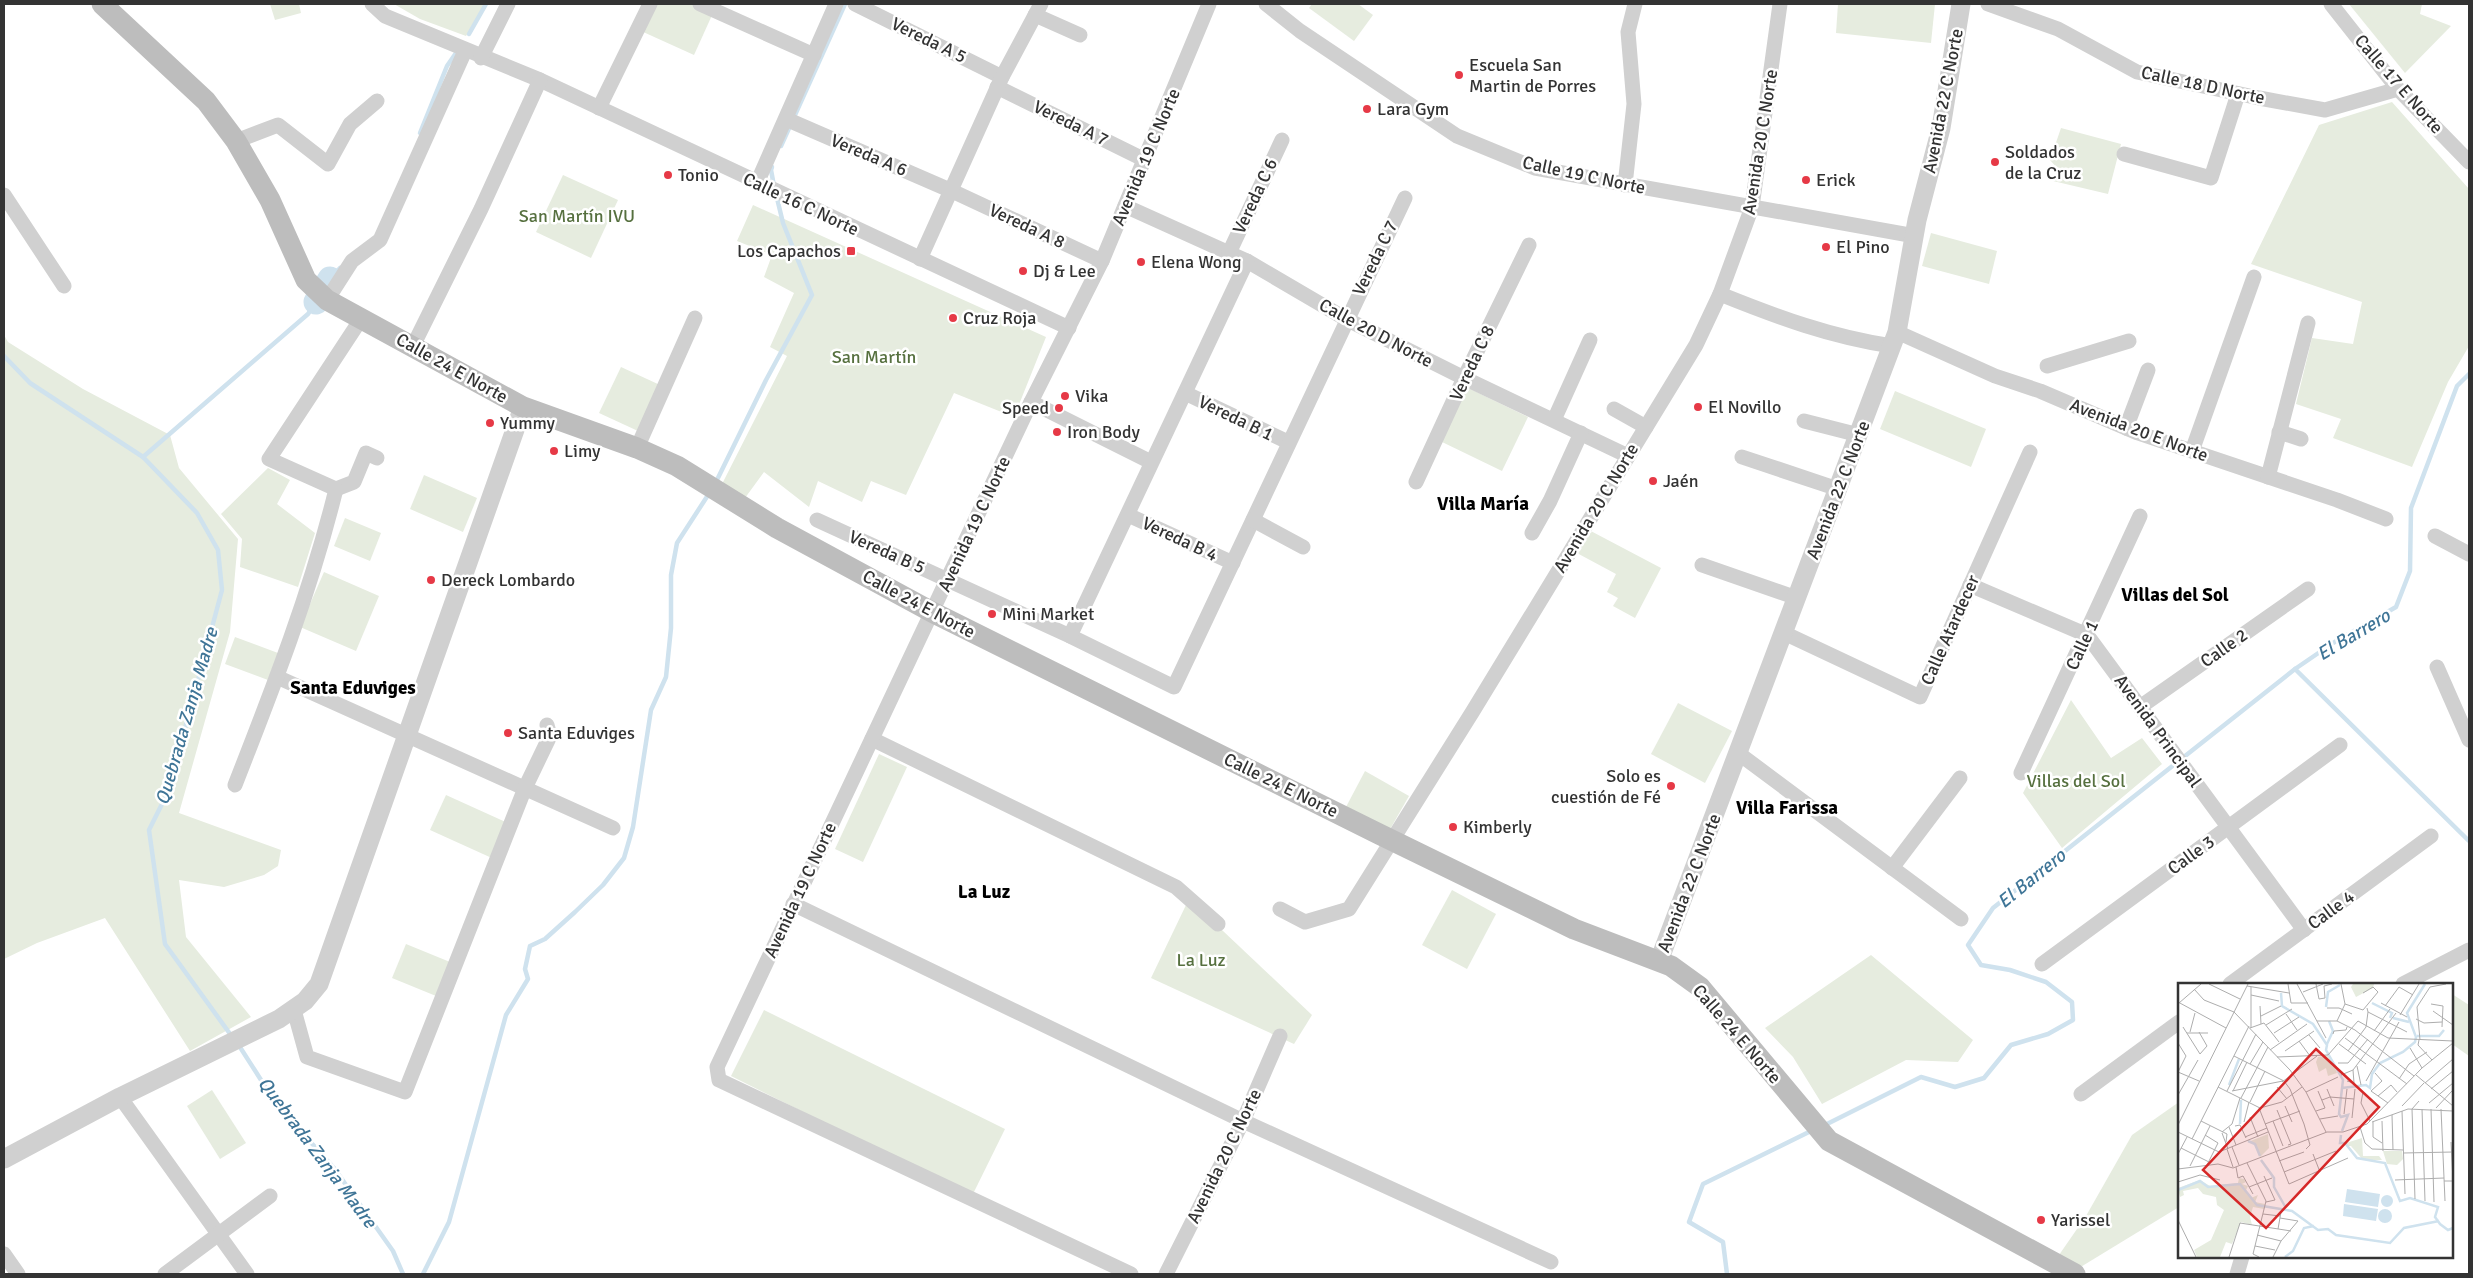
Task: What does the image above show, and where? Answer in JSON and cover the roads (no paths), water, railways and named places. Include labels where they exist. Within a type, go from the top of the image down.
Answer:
[{"type":"main road","name":"Calle 24 E Norte","points":[[102,4],[206,101],[236,141],[270,200],[306,280],[325,298],[523,406],[637,448],[677,466],[792,536],[932,612],[1574,929],[1671,966],[1700,987],[1829,1141],[2067,1272]]},
{"type":"street","name":"Calle 16 C Norte","points":[[372,4],[386,16],[481,58],[540,80],[762,186],[1069,328]]},
{"type":"street","points":[[481,58],[508,4]]},
{"type":"street","points":[[599,108],[650,4]]},
{"type":"street","points":[[700,4],[814,55]]},
{"type":"street","points":[[762,186],[791,121],[814,55],[836,4]]},
{"type":"street","name":"Vereda A 5","points":[[855,4],[999,82]]},
{"type":"street","name":"Avenida 19 C Norte","points":[[1131,1274],[719,1080],[716,1068],[1031,402],[1102,261],[1209,4]]},
{"type":"street","name":"Calle 19 C Norte","points":[[1266,4],[1300,31],[1457,136],[1534,168],[1915,236]]},
{"type":"street","points":[[1625,185],[1634,104],[1628,32],[1635,4]]},
{"type":"street","name":"Avenida 20 C Norte","points":[[1280,909],[1305,922],[1349,909],[1696,345],[1720,294],[1752,207],[1780,4]]},
{"type":"street","name":"Avenida 22 C Norte","points":[[1659,961],[1894,339],[1915,236],[1941,128],[1961,4]]},
{"type":"street","name":"Calle 18 D Norte","points":[[1988,4],[2058,29],[2137,72],[2238,94],[2325,110],[2398,89]]},
{"type":"street","name":"Calle 17 E Norte","points":[[2331,4],[2398,89],[2469,162]]},
{"type":"street","points":[[920,259],[952,191],[999,82],[1038,9],[1080,35]]},
{"type":"street","points":[[325,298],[352,261],[380,240],[465,51]]},
{"type":"street","points":[[413,346],[481,209],[540,80]]},
{"type":"street","name":"Vereda A 7","points":[[999,82],[1145,160]]},
{"type":"street","points":[[2124,154],[2211,178],[2238,94]]},
{"type":"street","points":[[236,141],[278,125],[328,164],[350,124],[377,102]]},
{"type":"street","name":"Vereda A 6","points":[[791,121],[952,191]]},
{"type":"street","name":"Vereda C 6","points":[[1228,253],[1282,140]]},
{"type":"street","name":"Vereda A 8","points":[[952,191],[1102,261]]},
{"type":"street","points":[[4,195],[64,286]]},
{"type":"street","name":"Vereda C 7","points":[[1174,687],[1346,319],[1405,198]]},
{"type":"street","name":"Calle 20 D Norte","points":[[1125,206],[1247,261],[1346,319],[1464,378],[1628,456]]},
{"type":"street","name":"Vereda C 8","points":[[1416,482],[1529,245]]},
{"type":"street","points":[[1070,636],[1247,261]]},
{"type":"street","points":[[2192,451],[2254,277]]},
{"type":"street","name":"Avenida 20 E Norte","points":[[1720,294],[1785,320],[1847,339],[1894,339],[2040,391],[2126,428],[2386,519]]},
{"type":"street","points":[[637,448],[695,318]]},
{"type":"street","points":[[361,319],[269,459],[336,489],[354,482],[366,453],[377,458]]},
{"type":"street","points":[[2268,477],[2308,323]]},
{"type":"street","points":[[1554,420],[1590,340]]},
{"type":"street","points":[[2047,366],[2129,340]]},
{"type":"street","points":[[2126,428],[2148,370]]},
{"type":"street","name":"Vereda B 1","points":[[1185,393],[1288,442]]},
{"type":"street","points":[[1031,402],[1151,462]]},
{"type":"street","points":[[4,1159],[120,1096],[294,1010],[306,1001],[319,984],[523,406]]},
{"type":"street","points":[[1614,409],[1646,427]]},
{"type":"street","points":[[1804,421],[1859,435]]},
{"type":"street","points":[[2280,432],[2301,439]]},
{"type":"street","points":[[1532,533],[1550,501],[1581,433]]},
{"type":"street","name":"Calle Atardecer","points":[[1784,633],[1920,697],[2030,452]]},
{"type":"street","points":[[1742,457],[1838,489]]},
{"type":"street","points":[[235,785],[277,677],[321,548],[336,489]]},
{"type":"street","name":"Vereda B 4","points":[[1128,515],[1233,563]]},
{"type":"street","name":"Calle 1","points":[[2021,773],[2140,516]]},
{"type":"street","name":"Vereda B 5","points":[[816,520],[948,579],[1174,687]]},
{"type":"street","points":[[1253,520],[1303,548]]},
{"type":"street","points":[[2435,536],[2469,553]]},
{"type":"street","points":[[1702,565],[1797,598]]},
{"type":"street","points":[[1970,585],[2087,634]]},
{"type":"street","name":"Calle 2","points":[[2140,706],[2308,589]]},
{"type":"street","name":"Avenida Principal","points":[[2087,634],[2304,930]]},
{"type":"street","points":[[2437,667],[2469,740]]},
{"type":"street","points":[[277,677],[613,828]]},
{"type":"street","points":[[294,1010],[307,1057],[405,1092],[525,788],[550,736],[547,725]]},
{"type":"street","points":[[872,739],[1176,887],[1218,924]]},
{"type":"street","name":"Calle 3","points":[[2042,964],[2340,746]]},
{"type":"street","points":[[1738,753],[1961,918]]},
{"type":"street","points":[[1892,868],[1960,778]]},
{"type":"street","name":"Calle 4","points":[[2231,983],[2431,836]]},
{"type":"street","points":[[793,904],[1243,1122],[1551,1262]]},
{"type":"street","points":[[2405,983],[2469,950]]},
{"type":"street","points":[[2081,1094],[2178,1023]]},
{"type":"street","name":"Avenida 20 C Norte","points":[[1166,1274],[1243,1122],[1280,1036]]},
{"type":"street","points":[[120,1096],[247,1274]]},
{"type":"street","points":[[165,1274],[270,1196]]},
{"type":"street","points":[[4,1254],[18,1274]]},
{"type":"street","points":[[2237,1274],[2242,1258]]},
{"type":"waterway","points":[[469,34],[486,4]]},
{"type":"waterway","points":[[781,146],[845,4]]},
{"type":"waterway","points":[[420,133],[447,66],[456,53]]},
{"type":"waterway","points":[[772,167],[774,186]]},
{"type":"waterway","points":[[715,484],[766,380],[812,295],[783,223],[776,194]]},
{"type":"waterway","points":[[330,279],[340,268]]},
{"type":"waterway","points":[[316,302],[330,279]]},
{"type":"waterway","points":[[143,457],[308,314],[316,302]]},
{"type":"waterway","name":"Quebrada Zanja Madre","points":[[4,356],[30,383],[143,457],[197,513],[218,550],[222,590],[168,792],[149,830],[165,944],[233,1038]]},
{"type":"waterway","name":"El Barrero","points":[[1823,1126],[1921,1077],[1955,1087],[1984,1078],[2011,1045],[2048,1034],[2073,1020],[2072,1002],[2046,982],[2010,970],[1981,965],[1968,945],[1993,908],[2295,669],[2333,643],[2396,607],[2410,571],[2411,508],[2457,386],[2469,374]]},
{"type":"waterway","points":[[423,1274],[449,1222],[506,1015],[528,979],[525,969],[530,946],[545,939],[575,912],[603,885],[624,858],[633,827],[651,710],[666,677],[671,628],[671,575],[677,543],[710,492]]},
{"type":"waterway","points":[[2295,669],[2469,841]]},
{"type":"waterway","name":"Quebrada Zanja Madre","points":[[238,1044],[277,1105],[334,1168],[393,1251],[403,1274]]},
{"type":"waterway","name":"El Barrero","points":[[1727,1274],[1723,1242],[1689,1222],[1703,1184],[1813,1130]]},
{"type":"place","name":"Escuela San Martin de Porres","points":[[1459,75]]},
{"type":"place","name":"Lara Gym","points":[[1367,109]]},
{"type":"place","name":"Soldados de la Cruz","points":[[1995,162]]},
{"type":"place","name":"Tonio","points":[[668,175]]},
{"type":"place","name":"Erick","points":[[1806,180]]},
{"type":"place","name":"El Pino","points":[[1826,247]]},
{"type":"place","name":"Los Capachos","points":[[851,251]]},
{"type":"place","name":"Elena Wong","points":[[1141,262]]},
{"type":"place","name":"Dj & Lee","points":[[1023,271]]},
{"type":"place","name":"Cruz Roja","points":[[953,318]]},
{"type":"place","name":"Vika","points":[[1065,396]]},
{"type":"place","name":"El Novillo","points":[[1698,407]]},
{"type":"place","name":"Speed","points":[[1059,408]]},
{"type":"place","name":"Yummy","points":[[490,423]]},
{"type":"place","name":"Iron Body","points":[[1057,432]]},
{"type":"place","name":"Limy","points":[[554,451]]},
{"type":"place","name":"Jaén","points":[[1653,481]]},
{"type":"place","name":"Dereck Lombardo","points":[[431,580]]},
{"type":"place","name":"Mini Market","points":[[992,614]]},
{"type":"place","name":"Santa Eduviges","points":[[508,733]]},
{"type":"place","name":"Solo es cuestión de Fé","points":[[1671,786]]},
{"type":"place","name":"Kimberly","points":[[1453,827]]},
{"type":"place","name":"Yarissel","points":[[2041,1220]]},
{"type":"district","name":"Villa María","points":[[1483,503]]},
{"type":"district","name":"Villas del Sol","points":[[2175,594]]},
{"type":"district","name":"Santa Eduviges","points":[[353,687]]},
{"type":"district","name":"Villa Farissa","points":[[1787,807]]},
{"type":"district","name":"La Luz","points":[[984,891]]},
{"type":"park label","name":"San Martín IVU","points":[[577,216]]},
{"type":"park label","name":"San Martín","points":[[874,357]]}]
